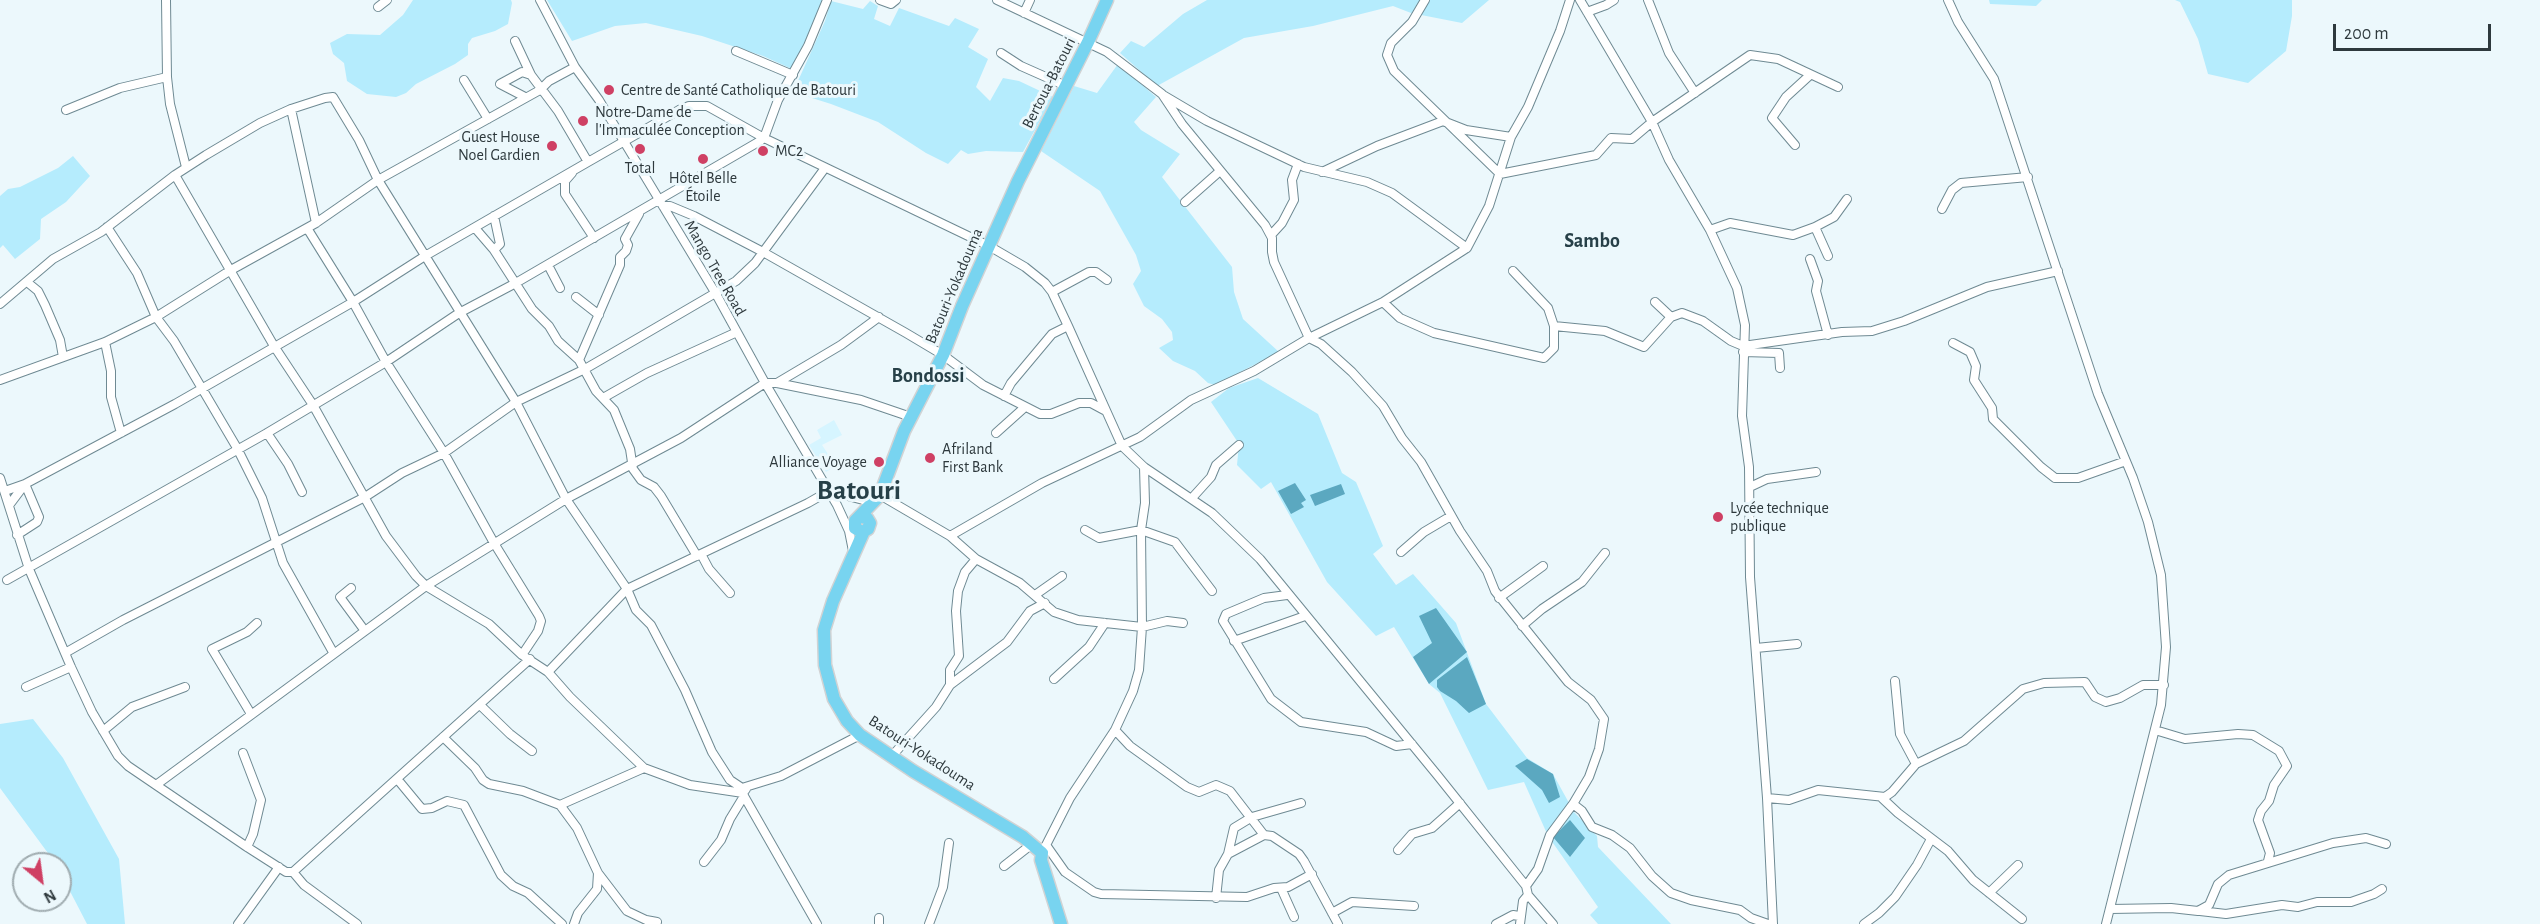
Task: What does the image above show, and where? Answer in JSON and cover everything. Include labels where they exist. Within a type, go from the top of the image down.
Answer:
[{"type":"highway","name":"Bertoua-Batouri","points":[[1018,181],[1107,0]]},
{"type":"highway","name":"Batouri-Yokadouma","points":[[1018,181],[943,355],[911,417],[877,499],[854,538],[855,551],[827,617],[823,644],[825,665],[834,699],[847,721],[860,735],[891,757],[1032,844],[1044,849]]},
{"type":"highway","points":[[1044,849],[1041,860],[1061,924]]},
{"type":"street","points":[[166,0],[167,77],[172,112],[181,139],[186,167]]},
{"type":"street","points":[[378,7],[387,0]]},
{"type":"street","name":"Mango Tree Road","points":[[540,0],[575,67],[716,294],[829,491],[849,531],[855,551]]},
{"type":"street","points":[[7,580],[267,433],[386,362],[459,313],[639,212],[661,203],[764,138],[778,100],[808,46],[827,0]]},
{"type":"street","points":[[880,0],[891,4],[896,0]]},
{"type":"street","points":[[997,0],[1107,52],[1162,94],[1207,121],[1298,164],[1367,182],[1392,193],[1467,248]]},
{"type":"street","points":[[1024,14],[1030,0]]},
{"type":"street","points":[[1425,0],[1412,22],[1391,43],[1387,55],[1394,71],[1500,174]]},
{"type":"street","points":[[950,536],[1042,483],[1140,436],[1191,400],[1254,371],[1309,339],[1383,302],[1467,248],[1482,222],[1511,137],[1528,107],[1560,31],[1570,0]]},
{"type":"street","points":[[1580,0],[1652,122],[1669,160],[1710,230],[1737,288],[1744,325],[1742,416],[1750,488],[1750,577],[1767,798],[1773,924]]},
{"type":"street","points":[[1587,12],[1614,0]]},
{"type":"street","points":[[1647,0],[1669,53],[1695,93]]},
{"type":"street","points":[[1948,0],[1958,22],[1994,79],[2098,394],[2126,460],[2148,522],[2161,575],[2166,647],[2164,685],[2155,730],[2106,924]]},
{"type":"street","points":[[515,41],[540,90],[558,111],[588,162]]},
{"type":"street","points":[[735,51],[792,75]]},
{"type":"street","points":[[1001,52],[1021,66],[1066,86]]},
{"type":"street","points":[[1500,174],[1596,155],[1611,138],[1632,139],[1652,122],[1750,55],[1778,59],[1838,87]]},
{"type":"street","points":[[0,380],[105,342],[156,317],[231,270],[316,223],[378,180],[540,90],[549,81],[575,67]]},
{"type":"street","points":[[525,97],[500,84],[522,72],[531,75]]},
{"type":"street","points":[[1795,145],[1772,118],[1786,97],[1810,75]]},
{"type":"street","points":[[66,110],[120,88],[167,77]]},
{"type":"street","points":[[464,80],[488,119]]},
{"type":"street","points":[[1162,94],[1182,124],[1254,210],[1271,235],[1274,262],[1309,339],[1321,344],[1352,372],[1383,406],[1487,571],[1499,598],[1568,682],[1591,700],[1604,719],[1602,735],[1589,777],[1574,804],[1550,835],[1523,901],[1520,920],[1513,915],[1496,924]]},
{"type":"street","points":[[0,304],[66,249],[107,227],[186,167],[260,123],[291,109],[333,97],[359,140],[378,180],[516,402],[566,499],[627,589],[636,610],[651,625],[712,752],[730,780],[743,792],[817,924]]},
{"type":"street","points":[[4,490],[25,484],[202,388],[353,302],[425,256],[680,110],[698,105],[712,108],[764,138],[989,246],[1037,275],[1052,292],[1122,446],[1144,467],[1212,513],[1260,559],[1287,595],[1460,803],[1553,924]]},
{"type":"street","points":[[291,109],[316,223]]},
{"type":"street","points":[[1322,172],[1377,146],[1443,121],[1466,130],[1511,137]]},
{"type":"street","points":[[1271,235],[1282,223],[1294,200],[1292,180],[1298,164]]},
{"type":"street","points":[[65,653],[123,620],[365,497],[402,474],[444,453],[516,402],[585,369],[716,294],[742,276],[763,252],[825,168]]},
{"type":"street","points":[[574,170],[565,181],[565,194],[594,238]]},
{"type":"street","points":[[1185,202],[1220,171]]},
{"type":"street","points":[[175,175],[274,346],[313,405],[386,536],[426,586],[489,624],[526,657],[548,672],[570,697],[644,768],[690,785],[743,792],[781,776],[860,735]]},
{"type":"street","points":[[1942,208],[1952,190],[1961,183],[2028,177]]},
{"type":"street","points":[[1710,230],[1730,223],[1793,235],[1834,217],[1847,199]]},
{"type":"street","points":[[661,203],[693,216],[763,252],[879,317],[943,355],[983,385],[1025,407],[1040,414],[1051,414],[1079,403],[1091,403],[1107,414]]},
{"type":"street","points":[[579,360],[599,315],[610,282],[620,265],[620,257],[626,251],[628,244],[625,239],[639,212]]},
{"type":"street","points":[[494,216],[500,244],[494,250]]},
{"type":"street","points":[[107,227],[137,273],[156,317],[174,341],[237,448],[262,498],[283,563],[334,654]]},
{"type":"street","points":[[1815,227],[1828,256]]},
{"type":"street","points":[[238,924],[283,871],[318,847],[398,780],[480,705],[526,657],[541,621],[531,600],[494,543],[444,453],[386,362],[353,302],[307,228]]},
{"type":"street","points":[[475,228],[494,250],[514,284],[558,341],[579,360],[603,398],[614,410],[630,449],[633,469],[641,480],[654,487],[709,569],[730,593]]},
{"type":"street","points":[[1810,259],[1818,280],[1816,291],[1828,335]]},
{"type":"street","points":[[548,265],[560,288]]},
{"type":"street","points":[[1383,302],[1400,318],[1434,333],[1544,358],[1554,348],[1554,327],[1548,308],[1513,271]]},
{"type":"street","points":[[1743,349],[1828,335],[1879,330],[1987,287],[2058,271]]},
{"type":"street","points":[[1052,292],[1089,272],[1096,272],[1107,280]]},
{"type":"street","points":[[27,282],[38,291],[45,304],[60,340],[63,357]]},
{"type":"street","points":[[576,297],[599,315]]},
{"type":"street","points":[[1655,302],[1671,317]]},
{"type":"street","points":[[1554,327],[1605,331],[1644,347],[1671,317],[1682,313],[1702,321],[1743,349],[1779,352],[1780,368]]},
{"type":"street","points":[[777,383],[841,345],[879,317]]},
{"type":"street","points":[[1004,396],[1011,383],[1052,334],[1068,326]]},
{"type":"street","points":[[603,398],[647,373],[737,332]]},
{"type":"street","points":[[105,342],[111,371],[111,397],[121,433]]},
{"type":"street","points":[[1953,343],[1970,351],[1976,366],[1974,380],[1992,408],[1993,418],[2041,467],[2055,478],[2078,478],[2126,460]]},
{"type":"street","points":[[156,785],[426,586],[566,499],[681,438],[765,383],[777,383],[861,399],[911,417]]},
{"type":"street","points":[[1091,403],[1098,394]]},
{"type":"street","points":[[996,433],[1025,407]]},
{"type":"street","points":[[267,433],[288,464],[302,492]]},
{"type":"street","points":[[1192,498],[1211,477],[1216,465],[1239,444]]},
{"type":"street","points":[[1144,467],[1145,503],[1140,530],[1142,627],[1139,670],[1133,691],[1115,730],[1070,798],[1044,849],[1065,872],[1094,892],[1216,898],[1247,897],[1288,887],[1312,874]]},
{"type":"street","points":[[1750,488],[1767,479],[1816,472]]},
{"type":"street","points":[[0,478],[29,569],[71,667],[103,731],[122,762],[304,885],[357,924]]},
{"type":"street","points":[[10,504],[25,484]]},
{"type":"street","points":[[18,536],[38,522],[39,517],[25,484]]},
{"type":"street","points":[[548,672],[627,589],[829,491],[862,500],[877,499],[950,536],[976,559],[1020,583],[1054,612],[1073,619],[1105,624],[1142,627],[1167,621],[1183,623]]},
{"type":"street","points":[[1401,552],[1424,531],[1451,516]]},
{"type":"street","points":[[1085,530],[1099,538],[1140,530],[1175,542],[1212,591]]},
{"type":"street","points":[[1522,626],[1542,609],[1582,582],[1605,553]]},
{"type":"street","points":[[950,685],[950,670],[959,656],[956,611],[958,591],[965,572],[976,559]]},
{"type":"street","points":[[1499,598],[1543,566]]},
{"type":"street","points":[[1035,595],[1062,576]]},
{"type":"street","points":[[351,588],[340,594],[340,599],[364,631]]},
{"type":"street","points":[[1287,595],[1264,598],[1226,614],[1223,621],[1271,699],[1301,722],[1366,732],[1396,746],[1412,744]]},
{"type":"street","points":[[891,757],[936,707],[950,685],[1007,642],[1030,611],[1045,603]]},
{"type":"street","points":[[1234,641],[1305,616]]},
{"type":"street","points":[[251,714],[212,649],[247,632],[257,623]]},
{"type":"street","points":[[1054,679],[1089,647],[1105,624]]},
{"type":"street","points":[[1755,648],[1797,644]]},
{"type":"street","points":[[26,687],[71,667]]},
{"type":"street","points":[[1895,681],[1900,734],[1916,764]]},
{"type":"street","points":[[1882,798],[1892,792],[1916,764],[1964,741],[2023,689],[2044,683],[2085,682],[2095,697],[2106,702],[2120,698],[2143,685],[2164,685]]},
{"type":"street","points":[[103,731],[132,707],[185,687]]},
{"type":"street","points":[[480,705],[510,734],[532,751]]},
{"type":"street","points":[[1115,730],[1130,746],[1187,787],[1199,792],[1216,785],[1230,791],[1264,835]]},
{"type":"street","points":[[2155,730],[2185,739],[2238,734],[2253,735],[2279,751],[2287,766],[2258,820],[2270,853],[2268,861]]},
{"type":"street","points":[[443,737],[476,768],[483,780],[489,784],[530,793],[560,805],[577,828],[598,873],[630,913],[657,922]]},
{"type":"street","points":[[243,753],[261,800],[254,834],[247,847]]},
{"type":"street","points":[[560,805],[644,768]]},
{"type":"street","points":[[398,780],[422,809],[432,808],[447,801],[464,805],[501,875],[513,886],[528,893],[562,924]]},
{"type":"street","points":[[1767,798],[1789,800],[1818,790],[1882,798],[1959,862],[1973,880],[2022,919]]},
{"type":"street","points":[[704,862],[721,840],[743,792]]},
{"type":"street","points":[[1216,898],[1219,870],[1228,854],[1234,828],[1252,817],[1301,803]]},
{"type":"street","points":[[1398,850],[1412,834],[1432,828],[1460,803]]},
{"type":"street","points":[[1574,804],[1582,811],[1592,827],[1612,835],[1630,848],[1653,876],[1671,893],[1691,900],[1740,910],[1751,918],[1768,924]]},
{"type":"street","points":[[1228,854],[1264,835],[1272,836],[1299,854],[1338,924]]},
{"type":"street","points":[[2199,911],[2209,905],[2223,878],[2268,861],[2344,841],[2366,838],[2386,844]]},
{"type":"street","points":[[1864,924],[1879,914],[1895,897],[1921,859],[1930,839]]},
{"type":"street","points":[[929,924],[943,887],[949,843]]},
{"type":"street","points":[[1004,866],[1032,844]]},
{"type":"street","points":[[1989,892],[2018,865]]},
{"type":"street","points":[[574,924],[578,913],[597,889],[598,873]]},
{"type":"street","points":[[1281,888],[1294,916]]},
{"type":"street","points":[[2110,909],[2171,908],[2226,914],[2282,905],[2298,907],[2317,902],[2351,902],[2382,889]]},
{"type":"street","points":[[1332,913],[1352,902],[1414,906]]},
{"type":"shaded area","points":[[413,0],[511,0],[512,3],[508,24],[495,31],[472,38],[468,44],[468,55],[455,64],[396,97],[367,94],[347,81],[344,63],[333,54],[330,43],[347,34],[380,35],[403,15]]},
{"type":"shaded area","points":[[547,0],[824,0],[792,69],[763,56],[702,36],[646,23],[615,26],[572,41]]},
{"type":"shaded area","points":[[1207,0],[1489,0],[1462,23],[1411,13],[1393,6],[1313,26],[1244,38],[1157,86],[1120,53],[1131,41],[1144,47],[1183,14]]},
{"type":"shaded area","points":[[1989,0],[2042,0],[2036,6],[1990,4]]},
{"type":"shaded area","points":[[2175,0],[2292,0],[2292,16],[2286,51],[2248,83],[2208,74],[2198,39],[2180,2]]},
{"type":"shaded area","points":[[831,1],[863,9],[870,1],[878,6],[874,19],[890,26],[899,8],[949,26],[955,18],[979,29],[968,47],[988,59],[976,87],[990,101],[1003,78],[1019,81],[1053,97],[1023,152],[986,151],[968,154],[961,150],[948,164],[926,153],[878,122],[793,92],[825,21]]},
{"type":"shaded area","points":[[1118,64],[1156,97],[1134,122],[1141,130],[1180,154],[1162,177],[1232,267],[1234,292],[1243,319],[1279,352],[1215,385],[1208,383],[1195,371],[1173,361],[1159,348],[1173,340],[1172,332],[1162,319],[1144,306],[1133,284],[1141,271],[1136,255],[1100,191],[1041,151],[1074,86],[1097,93]]},
{"type":"shaded area","points":[[73,156],[90,176],[66,202],[41,219],[40,239],[15,259],[3,245],[0,248],[0,196],[8,189],[20,187],[58,168]]},
{"type":"shaded area","points":[[1258,378],[1318,414],[1342,473],[1356,482],[1383,546],[1373,554],[1396,585],[1413,574],[1456,623],[1486,704],[1527,758],[1553,774],[1574,812],[1597,836],[1598,847],[1671,924],[1598,924],[1590,915],[1598,907],[1548,836],[1524,782],[1488,790],[1440,693],[1429,684],[1394,627],[1376,636],[1327,582],[1271,482],[1261,489],[1237,465],[1239,444],[1211,402],[1229,388]]},
{"type":"shaded area","points":[[834,420],[842,435],[822,445],[836,466],[826,472],[809,445],[821,438],[817,430]]},
{"type":"shaded area","points":[[1295,483],[1306,500],[1301,503],[1304,507],[1291,514],[1278,491]]},
{"type":"shaded area","points":[[1341,484],[1345,494],[1315,506],[1310,495]]},
{"type":"shaded area","points":[[1436,608],[1467,652],[1429,684],[1413,657],[1432,643],[1419,616]]},
{"type":"shaded area","points":[[1467,657],[1486,704],[1469,713],[1437,687],[1437,680]]},
{"type":"shaded area","points":[[33,719],[63,758],[119,859],[125,924],[87,924],[72,895],[72,852],[47,852],[0,788],[0,724]]},
{"type":"shaded area","points":[[1527,759],[1553,774],[1560,797],[1549,803],[1542,790],[1515,766]]},
{"type":"shaded area","points":[[1570,820],[1585,838],[1570,857],[1553,837]]},
{"type":"place","name":"Centre de Santé Catholique de Batouri","points":[[609,90]]},
{"type":"place","name":"Notre-Dame de l'Immaculée Conception","points":[[583,121]]},
{"type":"place","name":"Guest House Noel Gardien","points":[[552,146]]},
{"type":"place","name":"Total","points":[[640,149]]},
{"type":"place","name":"MC2","points":[[763,151]]},
{"type":"place","name":"Hôtel Belle Étoile","points":[[703,159]]},
{"type":"place","name":"Afriland First Bank","points":[[930,458]]},
{"type":"place","name":"Alliance Voyage","points":[[879,462]]},
{"type":"place","name":"Lycée technique publique","points":[[1718,517]]},
{"type":"district","name":"Sambo","points":[[1592,241]]},
{"type":"district","name":"Bondossi","points":[[928,376]]},
{"type":"district","name":"Batouri","points":[[859,491]]}]
